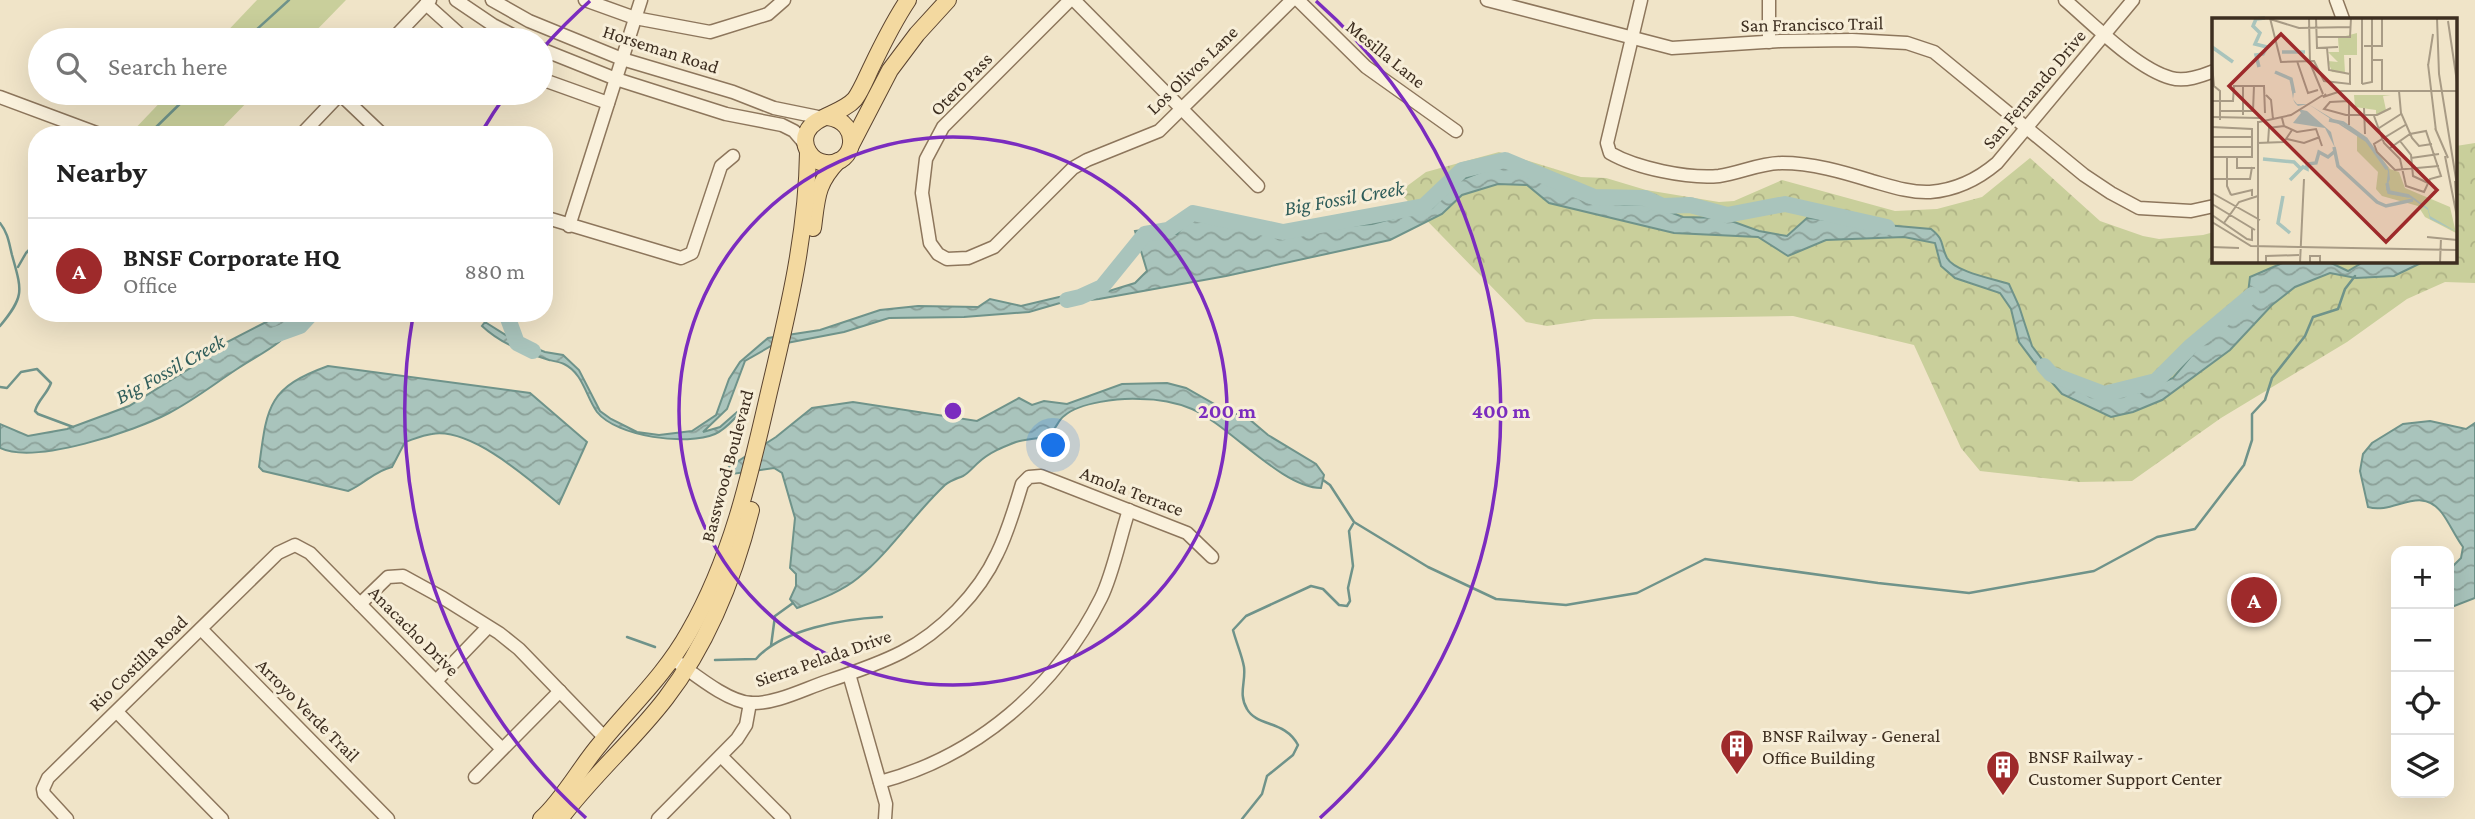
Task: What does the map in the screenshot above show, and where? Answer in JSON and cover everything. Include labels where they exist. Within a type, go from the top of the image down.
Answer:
[{"type":"main road","points":[[908,0],[855,98],[814,122],[808,130],[807,148],[819,162],[829,163],[844,158],[890,70],[917,34],[948,0]]},
{"type":"main road","points":[[826,117],[842,121],[847,126],[851,146]]},
{"type":"main road","name":"Basswood Boulevard","points":[[794,306],[802,238],[807,148]]},
{"type":"main road","name":"Basswood Boulevard","points":[[560,819],[660,706],[687,668],[712,624],[731,580],[794,306],[809,254],[818,188],[838,161]]},
{"type":"main road","name":"Basswood Boulevard","points":[[541,819],[605,738],[673,659],[715,582],[749,501]]},
{"type":"street","points":[[456,0],[498,28]]},
{"type":"street","name":"Horseman Road","points":[[492,0],[546,28]]},
{"type":"street","points":[[585,0],[635,18],[710,32],[768,14],[784,0]]},
{"type":"street","points":[[569,226],[640,0]]},
{"type":"street","points":[[1072,0],[1258,186]]},
{"type":"street","name":"Otero Pass","points":[[938,254],[930,243],[922,193],[926,159],[943,127],[1072,0]]},
{"type":"street","name":"Los Olivos Lane","points":[[938,254],[947,259],[968,258],[994,247],[1073,168],[1159,131],[1295,0]]},
{"type":"street","name":"Mesilla Lane","points":[[1295,0],[1366,67],[1456,131]]},
{"type":"street","name":"San Francisco Trail","points":[[1487,0],[1514,3],[1672,48],[1852,40],[1907,43],[1934,52],[2084,175],[2111,193],[2139,208],[2192,211],[2212,206]]},
{"type":"street","points":[[1633,38],[1641,0]]},
{"type":"street","points":[[1769,0],[1769,42]]},
{"type":"street","points":[[2065,0],[2146,66],[2173,79],[2198,78],[2212,72]]},
{"type":"street","name":"San Fernando Drive","points":[[1633,38],[1607,143],[1610,153],[1623,161],[1687,176],[1719,176],[1782,163],[1823,168],[1897,188],[1927,192],[1949,190],[1979,177],[1997,163],[2133,0]]},
{"type":"street","points":[[2336,0],[2338,17]]},
{"type":"street","points":[[403,28],[428,2],[454,28]]},
{"type":"street","name":"Horseman Road","points":[[553,31],[622,60],[733,92],[774,108],[826,117]]},
{"type":"street","points":[[553,54],[616,79],[726,114],[782,125],[794,131],[807,148]]},
{"type":"street","points":[[553,83],[608,103]]},
{"type":"street","points":[[0,97],[78,126]]},
{"type":"street","points":[[310,126],[330,105]]},
{"type":"street","points":[[353,105],[374,126]]},
{"type":"street","points":[[553,220],[681,258],[686,257],[692,253],[721,166],[733,156]]},
{"type":"street","name":"Amola Terrace","points":[[1029,477],[1041,476],[1187,533],[1212,557]]},
{"type":"street","name":"Sierra Pelada Drive","points":[[673,659],[717,689],[750,703],[776,698],[849,674],[904,651],[944,624],[974,591],[997,555],[1022,484],[1029,477]]},
{"type":"street","points":[[880,782],[930,765],[973,743],[1008,716],[1042,683],[1072,644],[1102,597],[1129,510]]},
{"type":"street","name":"Anacacho Drive","points":[[295,545],[310,553],[502,749]]},
{"type":"street","name":"Rio Costilla Road","points":[[67,819],[44,794],[44,784],[278,553],[295,545]]},
{"type":"street","points":[[360,604],[388,577],[397,575],[443,598],[499,633],[519,649],[605,738]]},
{"type":"street","points":[[436,681],[488,628]]},
{"type":"street","name":"Arroyo Verde Trail","points":[[201,629],[388,819]]},
{"type":"street","points":[[849,674],[886,804],[885,819]]},
{"type":"street","points":[[475,777],[560,691]]},
{"type":"street","points":[[658,819],[737,739],[746,725],[750,703]]},
{"type":"street","points":[[117,712],[222,819]]},
{"type":"street","points":[[721,756],[784,819]]},
{"type":"green space","points":[[257,0],[346,0],[319,28],[230,28]]},
{"type":"green space","points":[[158,105],[244,105],[224,126],[138,126]]},
{"type":"green space","points":[[2475,143],[2475,283],[2445,282],[2407,299],[2347,342],[2221,418],[2132,481],[2079,482],[1980,471],[1961,448],[1914,345],[1793,316],[1594,319],[1547,326],[1526,322],[1399,192],[1426,172],[1499,152],[1581,177],[1606,178],[1646,190],[1719,202],[1734,201],[1782,180],[1895,211],[1937,209],[1982,197],[2030,158],[2100,221],[2159,239],[2212,233],[2212,262],[2458,262],[2458,146]]},
{"type":"water","points":[[1504,163],[1519,167],[1590,200],[1624,205],[1651,205],[1683,217],[1723,218],[1759,231],[1787,236],[1807,218],[1931,229],[1940,239],[1951,263],[1966,271],[2009,284],[2032,346],[2045,363],[2072,388],[2106,397],[2139,392],[2173,378],[2207,337],[2220,328],[2248,293],[2250,277],[2285,262],[2329,262],[2348,271],[2363,262],[2423,262],[2394,276],[2356,278],[2330,273],[2295,287],[2272,305],[2230,350],[2162,400],[2133,412],[2111,417],[2062,394],[2019,342],[2011,309],[2000,293],[1955,278],[1941,266],[1935,243],[1904,237],[1826,240],[1788,256],[1758,237],[1674,233],[1549,203],[1527,185],[1498,184],[1462,195],[1442,214],[1390,240],[1226,276],[1099,299],[1060,303],[1029,312],[964,317],[889,318],[844,332],[771,346],[745,361],[727,409],[703,432],[720,427],[737,412],[739,414],[722,430],[703,438],[653,437],[620,428],[597,412],[580,379],[570,368],[513,347],[482,326],[485,322],[512,339],[545,352],[563,355],[579,370],[600,411],[637,432],[659,435],[692,431],[716,415],[729,379],[740,362],[768,338],[820,330],[880,310],[918,306],[978,307],[990,299],[1021,306],[1059,297],[1109,291],[1135,283],[1147,271],[1135,231],[1151,230],[1177,234],[1191,217],[1204,222],[1294,230],[1372,224],[1432,208],[1458,181]]},
{"type":"water","points":[[266,322],[298,322],[279,342],[263,353],[187,403],[153,420],[85,444],[60,449],[16,452],[0,448],[0,424],[28,436],[67,429],[129,406],[227,342]]},
{"type":"water","points":[[328,366],[530,393],[587,442],[559,504],[499,457],[464,439],[447,434],[429,435],[405,442],[392,467],[380,471],[348,491],[263,471],[259,467],[262,446],[268,414],[274,402],[281,392],[293,383]]},
{"type":"water","points":[[1167,383],[1186,388],[1225,410],[1249,419],[1268,435],[1316,464],[1324,475],[1321,488],[1290,478],[1192,409],[1166,401],[1147,399],[1122,399],[1090,404],[1064,416],[1047,436],[1016,442],[997,450],[983,458],[965,475],[947,483],[858,578],[837,592],[797,608],[790,599],[796,586],[796,574],[790,568],[795,518],[782,473],[774,468],[732,474],[729,467],[776,437],[812,408],[853,402],[977,421],[1019,398],[1032,405],[1044,401],[1067,404],[1122,384]]},
{"type":"water","points":[[2430,421],[2466,429],[2475,423],[2475,598],[2454,606],[2454,565],[2461,558],[2463,547],[2442,513],[2434,505],[2416,500],[2387,507],[2368,507],[2360,471],[2363,454],[2372,443],[2403,424]]},
{"type":"waterway","points":[[258,28],[289,0]]},
{"type":"waterway","points":[[157,126],[179,105]]},
{"type":"waterway","name":"Big Fossil Creek","points":[[1067,300],[1102,287],[1145,234],[1168,230],[1193,213],[1283,232],[1424,206],[1462,170],[1505,160],[1594,197],[1645,198],[1663,206],[1690,205],[1727,215],[1785,204],[1887,227]]},
{"type":"waterway","points":[[0,223],[8,238],[19,285],[14,307],[0,326]]},
{"type":"waterway","points":[[18,267],[28,251]]},
{"type":"waterway","points":[[1323,480],[1330,485],[1354,522],[1428,567],[1496,599],[1566,605],[1637,593],[1705,559],[1969,593],[2094,571],[2157,537],[2195,529],[2244,465],[2252,440],[2252,414],[2265,400],[2272,378],[2305,336],[2313,317],[2338,309],[2345,289],[2355,276]]},
{"type":"waterway","name":"Big Fossil Creek","points":[[2044,366],[2051,374],[2104,394],[2156,381],[2190,347],[2252,295]]},
{"type":"waterway","name":"Big Fossil Creek","points":[[275,335],[300,326],[304,322]]},
{"type":"waterway","name":"Big Fossil Creek","points":[[509,322],[517,343],[533,351]]},
{"type":"waterway","points":[[0,387],[7,388],[21,372],[37,369],[51,383],[35,411],[73,427]]},
{"type":"waterway","points":[[1242,819],[1262,794],[1267,776],[1293,755],[1298,745],[1286,731],[1257,719],[1244,704],[1244,667],[1233,630],[1246,616],[1311,586],[1323,589],[1339,605],[1347,606],[1350,601],[1348,588],[1353,566],[1349,531],[1353,524]]},
{"type":"waterway","points":[[771,646],[775,616],[793,603]]},
{"type":"waterway","points":[[715,660],[756,659],[781,640],[797,633],[832,623],[882,617]]},
{"type":"waterway","points":[[627,637],[655,647]]},
{"type":"place","name":"BNSF Corporate HQ","points":[[2254,600]]},
{"type":"place","name":"BNSF Railway - General Office Building","points":[[1737,776]]},
{"type":"place","name":"BNSF Railway - Customer Support Center","points":[[2003,797]]}]
